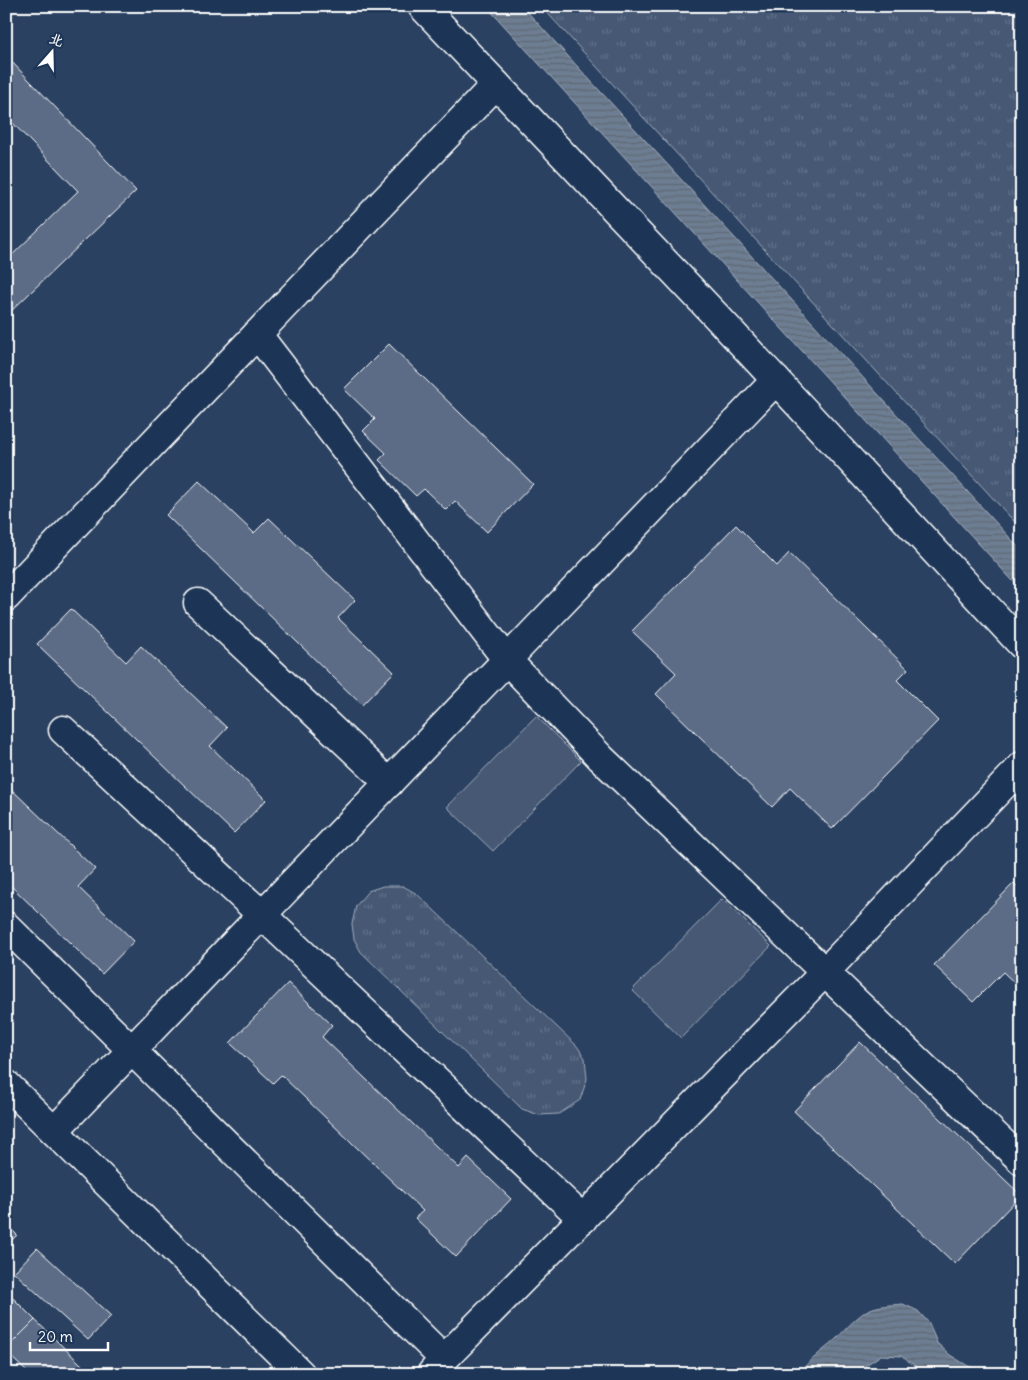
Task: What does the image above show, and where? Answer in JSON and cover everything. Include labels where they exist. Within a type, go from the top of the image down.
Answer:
[{"type":"street","points":[[422,6],[714,313],[1022,645]]},
{"type":"street","points":[[6,597],[496,84]]},
{"type":"street","points":[[257,334],[507,660],[601,758],[1022,1161]]},
{"type":"street","points":[[54,1131],[776,380]]},
{"type":"street","points":[[198,603],[389,783]]},
{"type":"street","points":[[63,730],[262,915],[583,1219]]},
{"type":"street","points":[[6,926],[132,1050],[438,1366],[825,972],[1022,766]]},
{"type":"street","points":[[6,1084],[301,1374]]},
{"type":"green space","points":[[541,6],[1022,6],[1022,530]]},
{"type":"green space","points":[[536,716],[581,761],[493,851],[447,807]]},
{"type":"green space","points":[[383,886],[403,886],[417,894],[577,1046],[585,1058],[587,1079],[580,1100],[559,1114],[539,1115],[522,1109],[361,952],[354,939],[352,924],[356,906],[368,891]]},
{"type":"green space","points":[[722,899],[771,946],[681,1038],[632,990]]},
{"type":"shaded area","points":[[486,6],[522,6],[1022,551],[1022,591]]},
{"type":"shaded area","points":[[903,1304],[918,1311],[929,1323],[937,1343],[950,1355],[985,1374],[923,1374],[901,1356],[881,1355],[863,1367],[859,1374],[799,1374],[851,1323],[868,1310]]},
{"type":"building","points":[[6,56],[136,191],[6,316],[6,261],[78,191],[6,116]]},
{"type":"building","points":[[389,344],[533,484],[487,532],[455,501],[446,510],[424,489],[416,496],[379,460],[386,453],[363,431],[375,419],[344,389]]},
{"type":"building","points":[[199,481],[254,533],[269,518],[355,600],[338,618],[394,672],[362,705],[166,515]]},
{"type":"building","points":[[736,525],[777,566],[789,553],[908,669],[897,680],[938,721],[832,829],[790,788],[772,807],[656,694],[676,673],[632,631]]},
{"type":"building","points":[[71,609],[126,662],[141,646],[227,728],[210,746],[266,800],[234,833],[37,644]]},
{"type":"building","points":[[9,787],[95,869],[78,887],[134,941],[102,974],[6,881],[6,790]]},
{"type":"building","points":[[1014,883],[1022,891],[1022,990],[1003,972],[973,1002],[934,965]]},
{"type":"building","points":[[288,983],[332,1025],[322,1037],[459,1168],[468,1158],[511,1199],[456,1257],[415,1218],[423,1211],[281,1075],[273,1083],[230,1043]]},
{"type":"building","points":[[860,1042],[1021,1195],[955,1264],[794,1111]]},
{"type":"building","points":[[6,1224],[17,1235],[6,1246]]},
{"type":"building","points":[[37,1248],[111,1316],[88,1340],[14,1272]]},
{"type":"building","points":[[9,1294],[35,1320],[6,1349],[6,1297]]},
{"type":"building","points":[[35,1320],[83,1366],[75,1374],[29,1374],[6,1352],[6,1349]]}]
